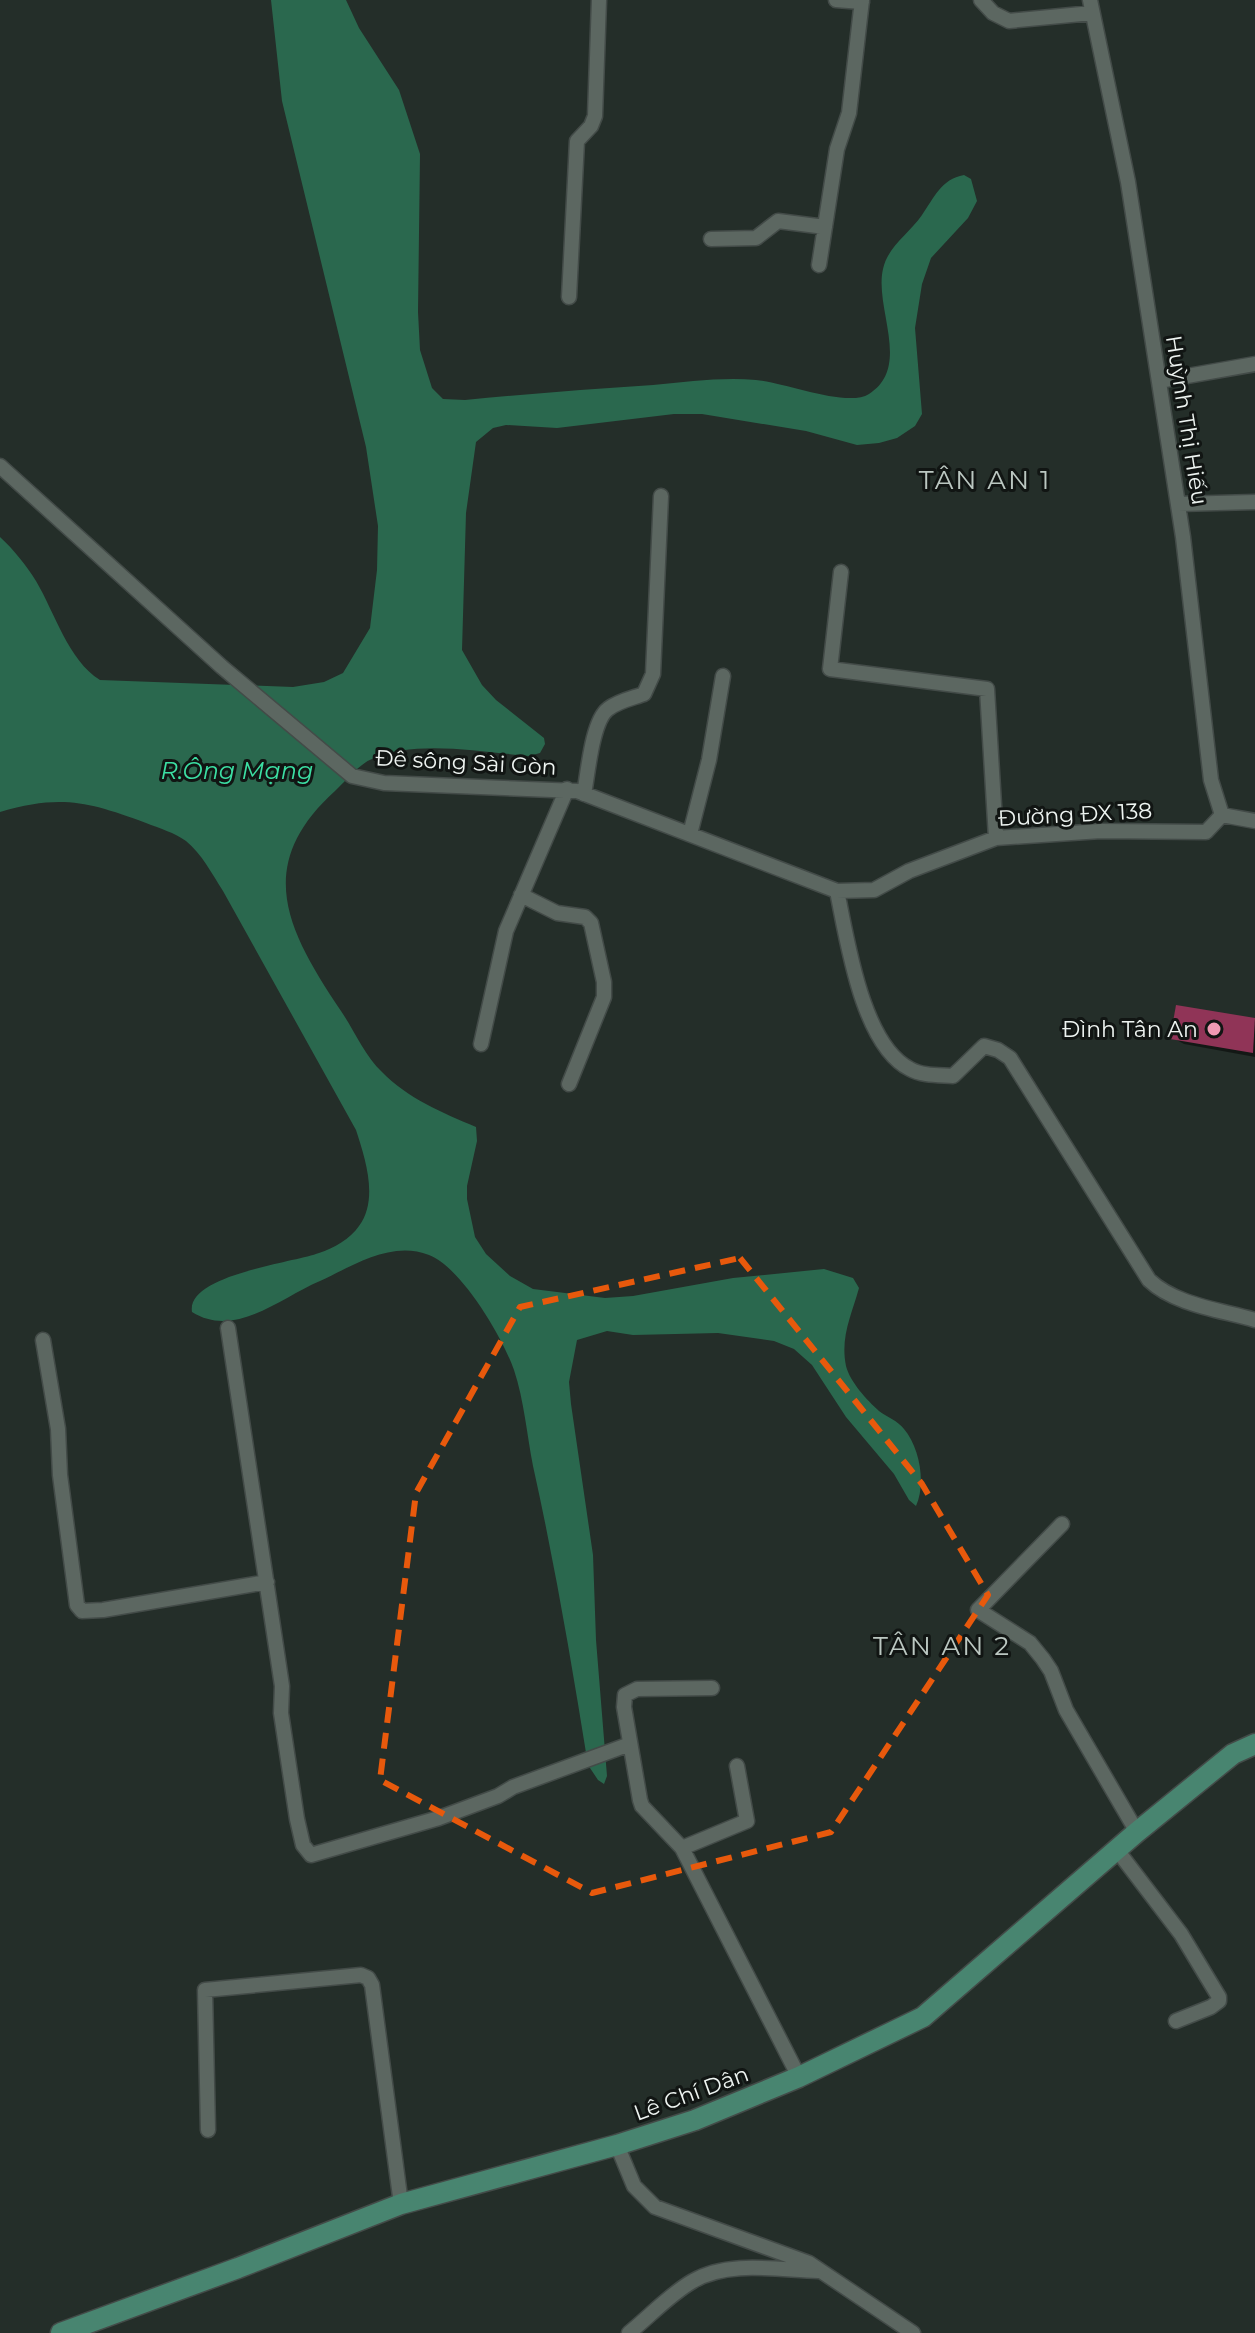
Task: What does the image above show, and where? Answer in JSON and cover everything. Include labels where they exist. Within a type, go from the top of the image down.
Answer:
[{"type":"street","points":[[569,297],[577,141],[591,126],[595,116],[599,0]]},
{"type":"street","points":[[819,265],[837,149],[849,113],[862,1],[836,0]]},
{"type":"street","points":[[981,0],[993,13],[1009,21],[1091,7]]},
{"type":"street","name":"Huỳnh Thị Hiếu","points":[[1091,7],[1128,182],[1178,504],[1211,780],[1222,815]]},
{"type":"street","points":[[711,239],[756,238],[778,221],[825,227]]},
{"type":"street","points":[[1159,381],[1255,364]]},
{"type":"street","name":"Đê sông Sài Gòn","points":[[0,466],[222,667],[352,776],[384,783],[567,789],[837,891]]},
{"type":"street","points":[[584,794],[599,721],[613,705],[644,694],[653,674],[661,496]]},
{"type":"street","points":[[1178,504],[1255,502]]},
{"type":"street","points":[[841,572],[830,669],[987,689],[996,838]]},
{"type":"street","points":[[690,834],[709,760],[723,676]]},
{"type":"street","points":[[481,1044],[506,931],[567,789]]},
{"type":"street","points":[[1222,815],[1255,821]]},
{"type":"street","name":"Đường ĐX 138","points":[[837,891],[874,890],[909,871],[996,838],[1101,831],[1206,832],[1222,815]]},
{"type":"street","points":[[837,891],[855,978],[870,1020],[892,1054],[909,1069],[930,1075],[953,1076],[984,1046],[1010,1058],[1149,1280],[1158,1289],[1177,1297],[1255,1320]]},
{"type":"street","points":[[521,895],[557,913],[585,917],[591,923],[604,982],[604,997],[569,1084]]},
{"type":"street","points":[[228,1328],[282,1686],[281,1713],[297,1819],[303,1845],[311,1855],[439,1818],[630,1744]]},
{"type":"street","points":[[43,1340],[58,1429],[60,1475],[77,1605],[82,1611],[267,1582]]},
{"type":"street","points":[[1062,1524],[978,1610],[1030,1643],[1043,1659],[1066,1710],[1137,1832]]},
{"type":"street","points":[[712,1688],[637,1689],[625,1695],[624,1707],[642,1806],[682,1848],[799,2077]]},
{"type":"street","name":"Lê Chí Dân","points":[[61,2333],[401,2204],[617,2145],[695,2120],[799,2077],[923,2017],[1137,1832],[1233,1754],[1255,1744]]},
{"type":"street","points":[[682,1848],[747,1821],[737,1766]]},
{"type":"street","points":[[1117,1850],[1181,1934],[1219,1997],[1219,2001],[1211,2007],[1176,2021]]},
{"type":"street","points":[[208,2130],[205,1990],[361,1975],[368,1978],[372,1985],[401,2204]]},
{"type":"street","points":[[617,2145],[634,2186],[655,2207],[796,2257],[822,2271],[913,2333]]},
{"type":"street","points":[[629,2333],[691,2281],[710,2273],[739,2269],[822,2271]]},
{"type":"highlighted area","points":[[740,1258],[922,1484],[988,1595],[831,1832],[592,1893],[380,1780],[416,1493],[520,1307]]},
{"type":"water","name":"R.Ông Mạng","points":[[271,0],[346,0],[359,28],[399,90],[420,154],[420,350],[432,388],[443,399],[465,400],[730,379],[756,380],[831,396],[859,398],[869,394],[882,382],[888,369],[889,336],[882,284],[883,269],[889,254],[949,181],[964,175],[971,179],[977,201],[968,218],[931,258],[922,284],[915,328],[922,414],[915,426],[897,438],[857,445],[806,431],[702,414],[674,414],[557,428],[506,425],[493,428],[476,442],[466,513],[462,650],[482,685],[544,738],[545,744],[540,753],[529,756],[428,748],[389,753],[367,761],[309,819],[293,846],[286,873],[287,900],[306,954],[370,1058],[392,1081],[414,1097],[476,1127],[477,1141],[467,1186],[475,1237],[486,1254],[510,1276],[533,1289],[605,1298],[733,1278],[824,1269],[853,1278],[859,1288],[846,1335],[846,1366],[864,1396],[879,1411],[902,1426],[910,1437],[921,1477],[916,1506],[894,1474],[846,1417],[812,1365],[794,1349],[774,1341],[718,1333],[633,1335],[607,1331],[577,1340],[569,1382],[593,1555],[607,1776],[604,1784],[588,1765],[549,1540],[514,1370],[491,1323],[467,1288],[441,1262],[429,1255],[401,1251],[359,1262],[241,1319],[208,1319],[192,1312],[195,1299],[222,1280],[319,1253],[341,1242],[359,1226],[365,1215],[369,1191],[356,1130],[211,871],[182,838],[108,810],[58,802],[0,812],[0,537],[36,581],[79,661],[100,680],[293,687],[324,682],[343,673],[370,628],[377,570],[378,526],[366,447],[282,101]]},
{"type":"building","name":"Đình Tân An","points":[[1176,1005],[1255,1018],[1253,1053],[1170,1039]]},
{"type":"place","name":"Đình Tân An","points":[[1214,1029]]},
{"type":"district","name":"TÂN AN 1","points":[[985,480]]},
{"type":"district","name":"TÂN AN 2","points":[[942,1646]]}]
